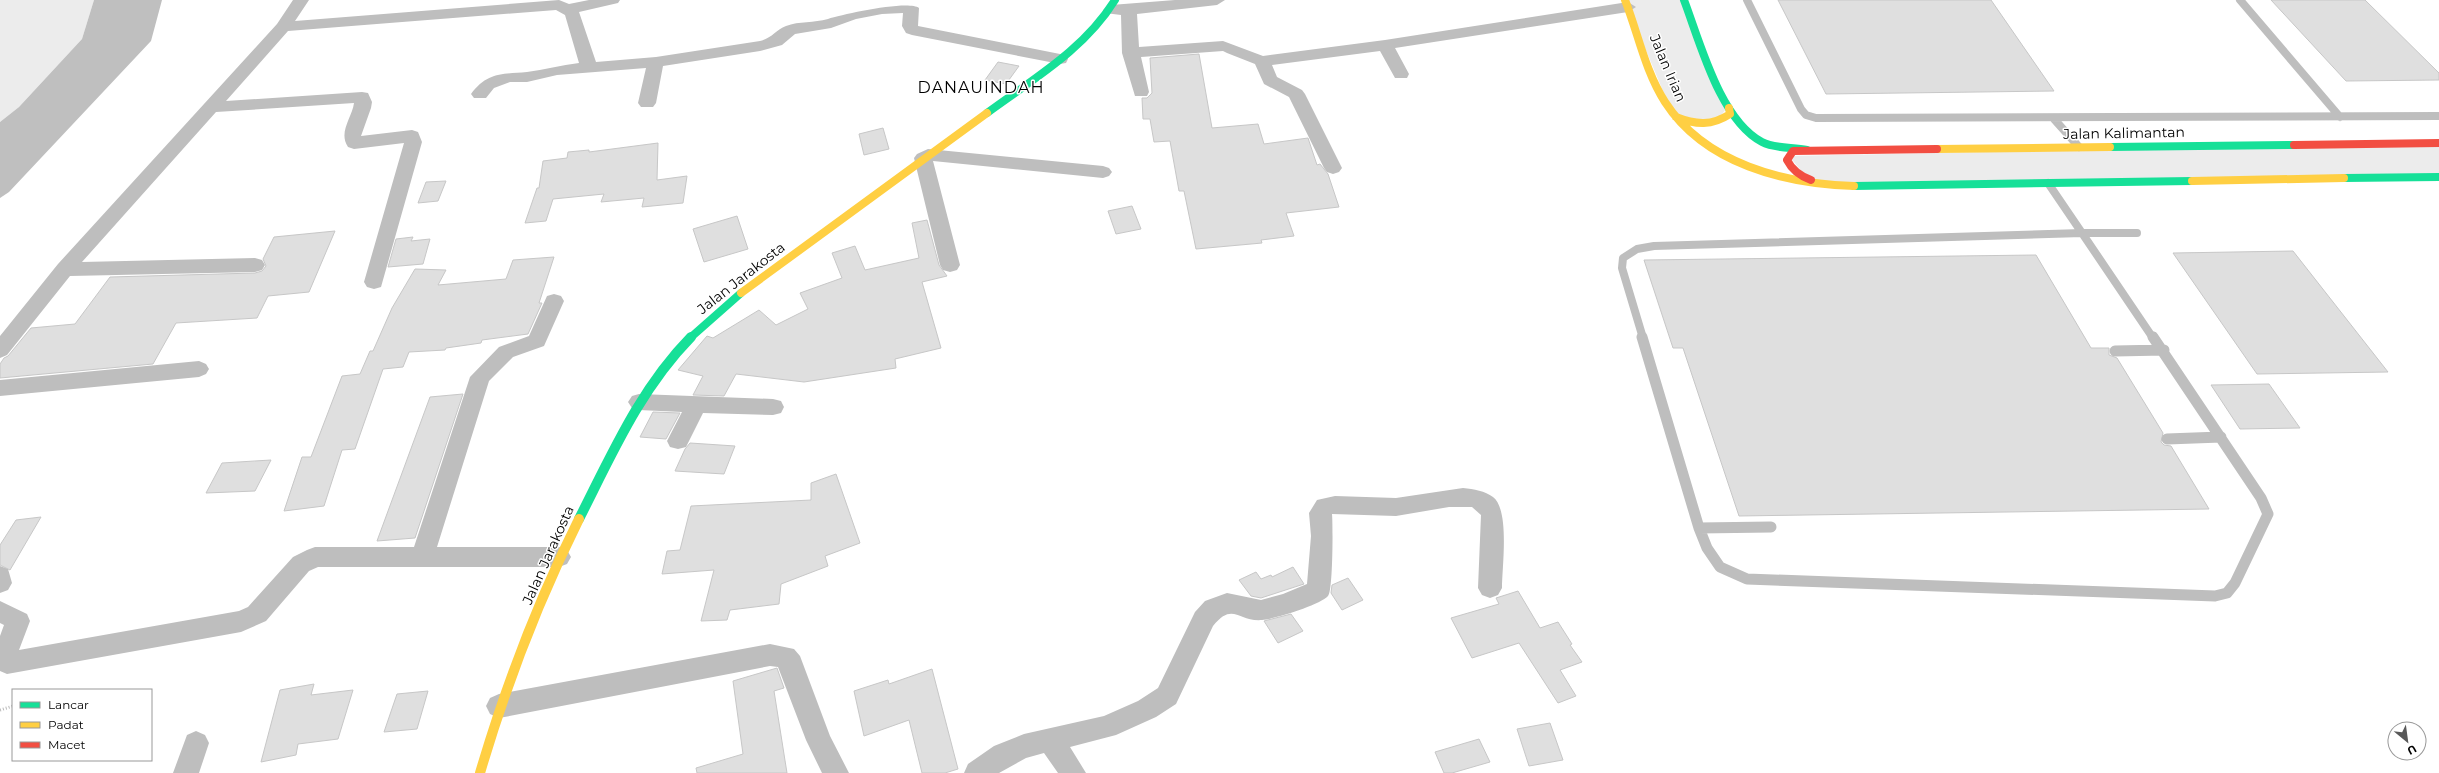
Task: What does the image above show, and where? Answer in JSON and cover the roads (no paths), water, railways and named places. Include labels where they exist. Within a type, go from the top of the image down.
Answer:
[{"type":"street","points":[[0,350],[65,269],[283,27],[301,0]]},
{"type":"street","points":[[568,9],[612,0]]},
{"type":"street","points":[[1113,5],[1129,10],[1216,0]]},
{"type":"street","points":[[1684,0],[1729,108],[1742,128],[1762,142],[1809,150]]},
{"type":"street","points":[[1130,53],[1223,46],[1235,48],[1250,58],[1262,61],[1385,45],[1626,3]]},
{"type":"street","name":"Jalan Irian","points":[[1626,3],[1663,98],[1673,115],[1711,150],[1732,162],[1772,174],[1831,186]]},
{"type":"street","points":[[283,27],[550,4],[560,5],[572,13],[590,67]]},
{"type":"street","points":[[480,94],[488,84],[508,77],[528,77],[557,70],[656,62],[776,42],[790,30],[832,23],[852,15],[913,4],[910,26],[912,30],[1060,58]]},
{"type":"street","name":"Jalan Jarakosta","points":[[480,773],[499,706],[560,557],[639,402],[685,343],[720,309],[1060,58],[1089,34],[1113,5]]},
{"type":"street","points":[[1129,10],[1128,31],[1130,53],[1141,92]]},
{"type":"street","points":[[1385,45],[1401,74]]},
{"type":"street","points":[[1262,61],[1270,80],[1296,94],[1333,168]]},
{"type":"street","points":[[647,103],[656,62]]},
{"type":"street","points":[[213,106],[362,97],[362,105],[353,136],[354,143],[412,136],[412,142],[374,282]]},
{"type":"street","points":[[1673,115],[1698,125],[1716,123],[1730,114],[1729,108]]},
{"type":"street","name":"Jalan Kalimantan","points":[[1809,150],[2439,142]]},
{"type":"street","points":[[1809,150],[1793,152],[1787,160],[1789,164],[1798,175],[1831,186],[2439,177]]},
{"type":"street","points":[[950,265],[925,157],[1103,172]]},
{"type":"street","points":[[65,269],[255,265]]},
{"type":"street","points":[[424,556],[480,377],[506,352],[536,341],[554,301]]},
{"type":"street","points":[[0,388],[198,369]]},
{"type":"street","points":[[639,402],[772,407]]},
{"type":"street","points":[[678,441],[697,404]]},
{"type":"street","points":[[977,773],[1004,755],[1024,746],[1107,727],[1147,709],[1167,696],[1204,619],[1213,608],[1227,603],[1261,610],[1287,604],[1315,593],[1320,589],[1318,569],[1323,541],[1323,526],[1320,513],[1326,506],[1340,504],[1357,507],[1398,507],[1453,496],[1472,498],[1481,502],[1490,508],[1492,514],[1490,588]]},
{"type":"street","points":[[0,611],[18,621],[4,659],[7,663],[241,621],[257,614],[301,564],[315,557],[560,557]]},
{"type":"street","points":[[0,576],[0,583]]},
{"type":"street","points":[[499,706],[770,655],[785,657],[791,664],[819,740],[836,773]]},
{"type":"street","points":[[1050,740],[1073,773]]},
{"type":"street","points":[[186,773],[196,743]]},
{"type":"lane","points":[[1747,0],[1806,115],[1827,120],[2439,116]]},
{"type":"lane","points":[[2240,0],[2340,117]]},
{"type":"lane","points":[[2054,119],[2079,147]]},
{"type":"lane","points":[[2048,183],[2082,233],[2164,350],[2261,498],[2268,514],[2235,583],[2227,593],[2215,596],[1746,579],[1727,575],[1717,567],[1699,528],[1622,268],[1623,258],[1637,249],[1654,246],[2082,233],[2137,233]]},
{"type":"lane","points":[[2115,351],[2164,350]]},
{"type":"lane","points":[[2167,439],[2221,437]]},
{"type":"lane","points":[[1699,528],[1771,527]]},
{"type":"district","name":"DANAUINDAH","points":[[981,87]]}]
